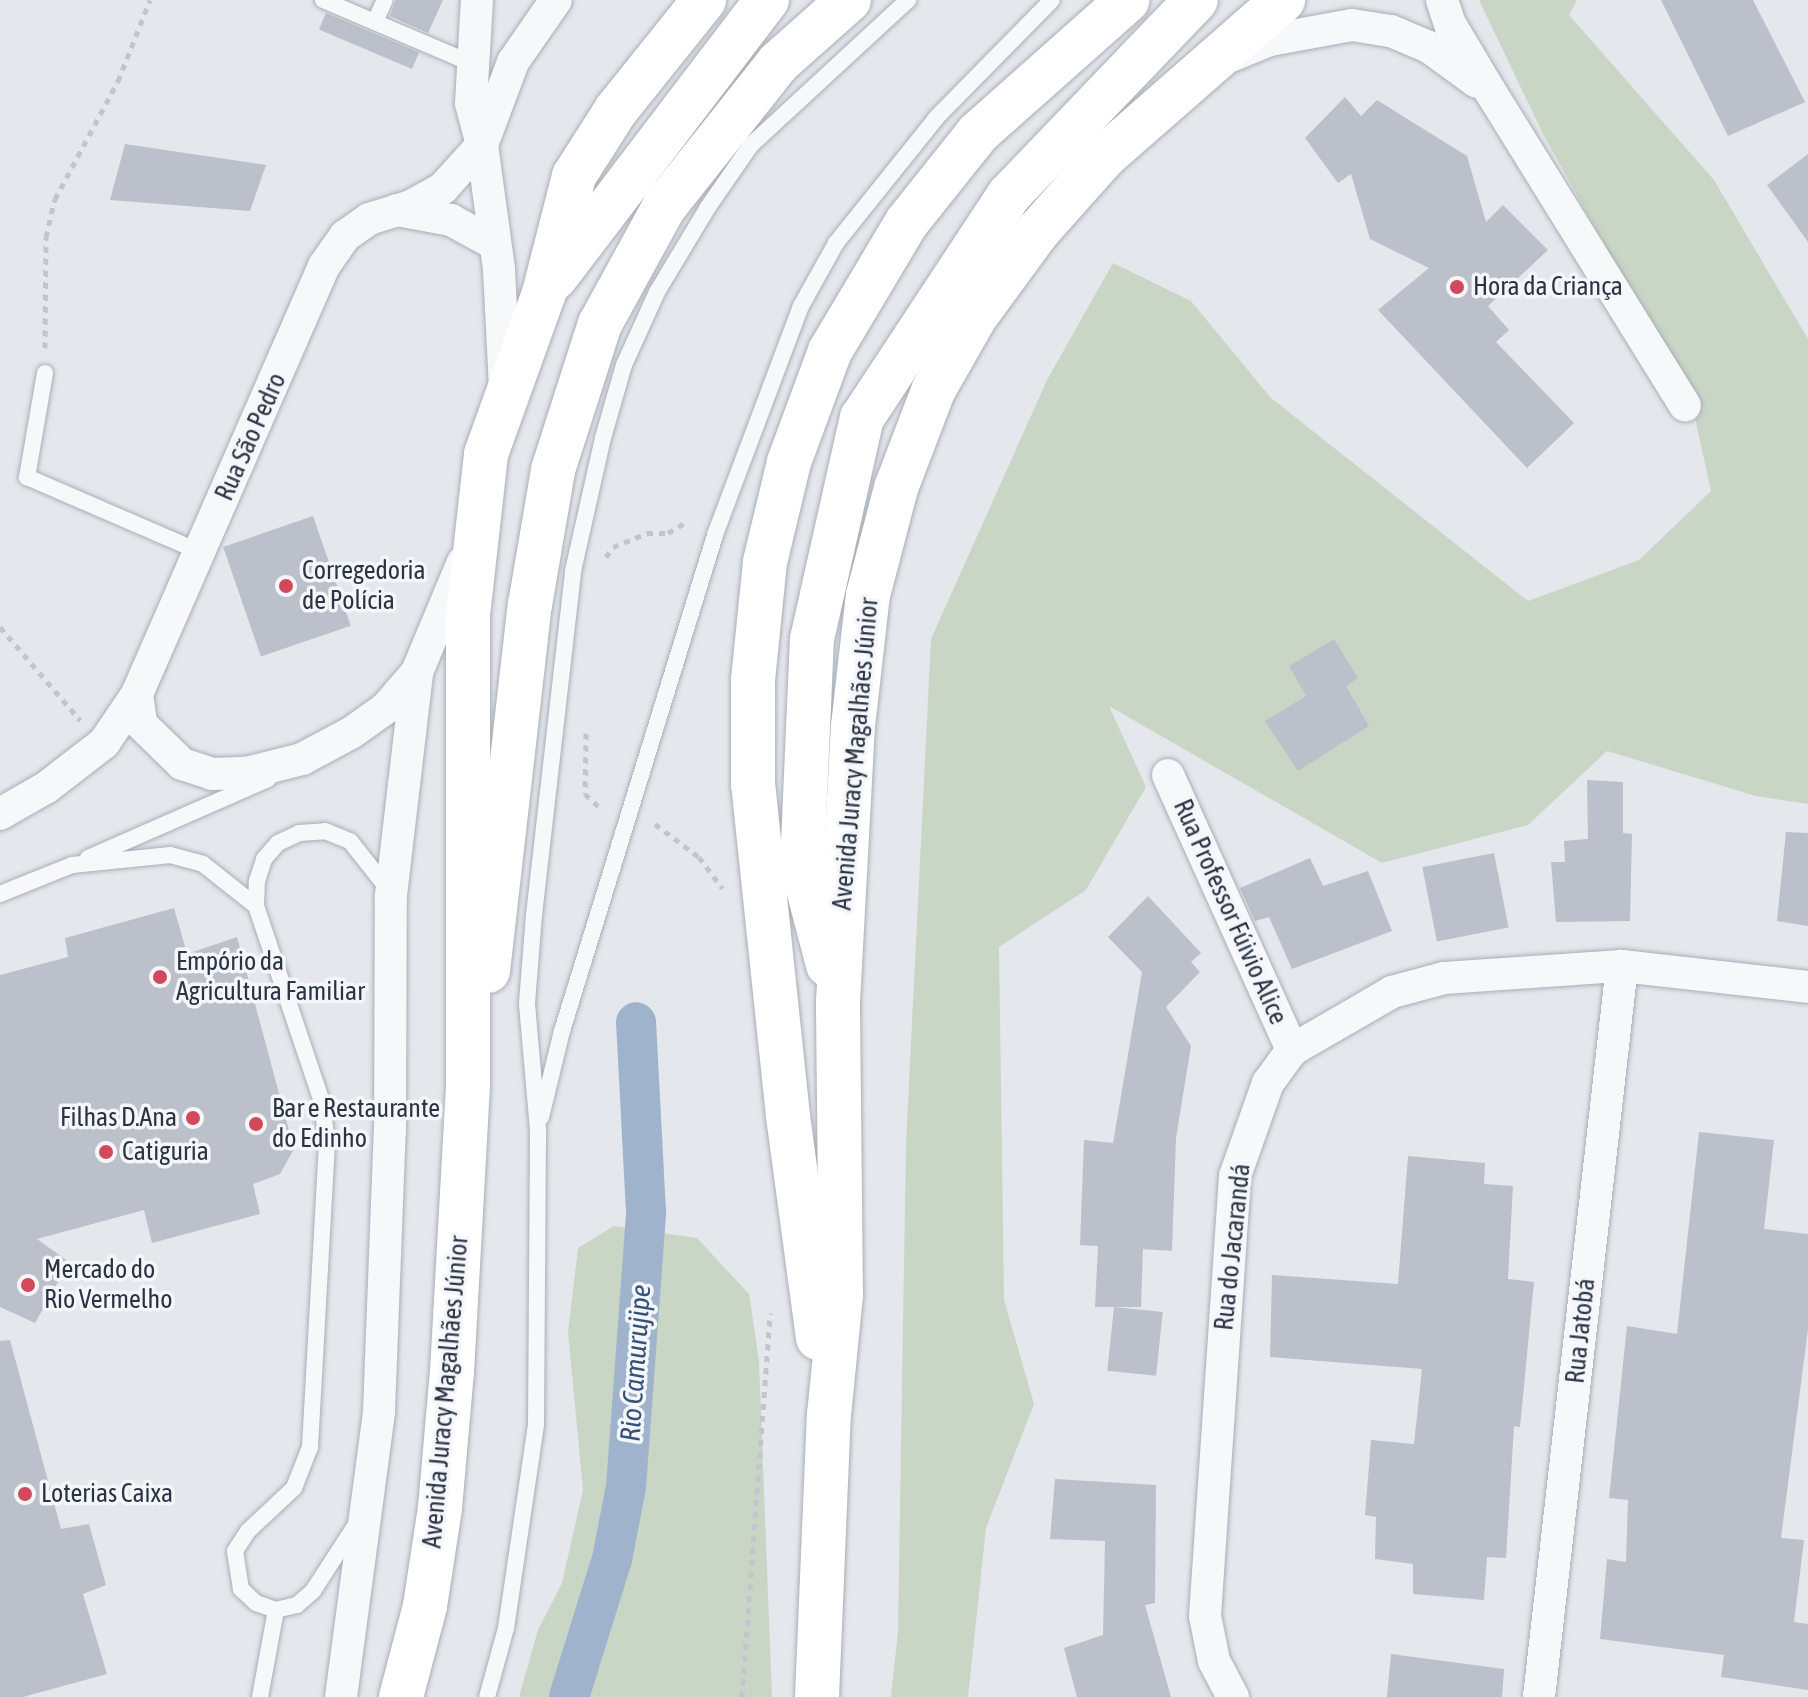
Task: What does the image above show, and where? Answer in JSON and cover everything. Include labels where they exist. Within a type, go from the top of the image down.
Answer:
[{"type":"main road","name":"Avenida Juracy Magalhães Júnior","points":[[401,1697],[425,1606],[440,1508],[468,1084],[467,698],[473,537],[486,454],[505,394],[544,293],[574,176],[616,110],[704,0]]},
{"type":"main road","points":[[544,293],[767,0]]},
{"type":"main road","name":"Avenida Juracy Magalhães Júnior","points":[[468,1084],[497,919],[530,605],[553,470],[600,324],[664,207],[778,63],[849,0]]},
{"type":"main road","name":"Avenida Juracy Magalhães Júnior","points":[[829,1415],[784,1086],[753,785],[753,680],[765,562],[789,462],[830,351],[907,222],[978,133],[1128,0]]},
{"type":"main road","points":[[838,1002],[802,866],[803,836],[812,639],[862,418],[1009,195],[1196,0]]},
{"type":"main road","name":"Avenida Juracy Magalhães Júnior","points":[[817,1697],[829,1415],[841,1295],[838,1002],[853,726],[868,595],[896,488],[933,391],[975,317],[1038,231],[1105,156],[1283,0]]},
{"type":"street","points":[[477,0],[471,103],[482,145],[495,244],[505,394]]},
{"type":"street","points":[[482,145],[513,62],[556,0]]},
{"type":"street","points":[[1442,0],[1450,24],[1490,91],[1685,406]]},
{"type":"street","points":[[1206,66],[1270,40],[1352,25],[1391,31],[1429,47],[1490,91]]},
{"type":"street","name":"Rua São Pedro","points":[[0,814],[47,787],[104,743],[137,694],[324,266],[345,236],[369,219],[397,210],[443,188],[482,145]]},
{"type":"street","points":[[397,210],[451,220],[495,244]]},
{"type":"street","points":[[341,1697],[370,1500],[390,1131],[391,895],[417,672],[473,537]]},
{"type":"street","points":[[137,694],[141,724],[182,764],[212,774],[246,773],[302,759],[386,708],[417,672]]},
{"type":"street","name":"Rua Professor Fúivio Alice","points":[[1168,775],[1292,1050]]},
{"type":"street","name":"Rua do Jacarandá","points":[[1233,1697],[1214,1661],[1205,1616],[1235,1176],[1268,1083],[1292,1050],[1392,992],[1444,978],[1622,966],[1808,987]]},
{"type":"street","name":"Rua Jatobá","points":[[1539,1697],[1622,966]]},
{"type":"lane","points":[[323,0],[471,63]]},
{"type":"lane","points":[[375,22],[385,0]]},
{"type":"lane","points":[[487,1697],[506,1628],[536,1424],[538,1130],[527,1003],[544,809],[573,571],[608,421],[624,365],[657,292],[751,145],[908,0]]},
{"type":"lane","points":[[538,1130],[562,1031],[716,532],[801,306],[836,243],[936,118],[1052,0]]},
{"type":"lane","points":[[45,373],[27,477],[200,552]]},
{"type":"lane","points":[[0,894],[252,788],[302,759]]},
{"type":"lane","points":[[370,1500],[313,1591],[297,1605],[276,1610],[256,1603],[241,1589],[235,1551],[248,1531],[294,1488],[310,1447],[327,1144],[322,1102],[256,906],[264,859],[278,843],[299,833],[325,831],[360,850],[391,895]]},
{"type":"lane","points":[[72,865],[170,855],[203,864],[256,906]]},
{"type":"lane","points":[[260,1697],[276,1610]]},
{"type":"path","points":[[45,373],[46,237],[55,199],[118,81],[150,0]]},
{"type":"path","points":[[0,627],[104,743]]},
{"type":"green space","points":[[1479,0],[1577,0],[1569,15],[1714,180],[1808,339],[1808,804],[1756,796],[1607,751],[1528,825],[1382,863],[1109,706],[1146,787],[1086,890],[999,947],[1004,1300],[1034,1404],[986,1528],[968,1697],[891,1697],[898,1631],[906,1144],[931,639],[1047,380],[1113,263],[1191,301],[1271,398],[1528,601],[1639,560],[1711,491],[1691,400],[1542,132]]},
{"type":"green space","points":[[614,1226],[697,1238],[749,1294],[759,1361],[772,1697],[519,1697],[538,1630],[562,1583],[583,1490],[568,1332],[578,1248]]},
{"type":"building","points":[[396,0],[443,0],[428,33],[390,16]]},
{"type":"building","points":[[1661,0],[1753,0],[1805,102],[1728,136]]},
{"type":"building","points":[[326,13],[419,52],[412,69],[319,30]]},
{"type":"building","name":"Hora da Criança","points":[[1345,97],[1361,116],[1377,100],[1467,156],[1486,222],[1503,205],[1548,250],[1488,306],[1509,330],[1496,342],[1574,423],[1527,468],[1378,310],[1429,268],[1370,239],[1351,174],[1338,183],[1305,138]]},
{"type":"building","points":[[125,144],[266,165],[250,211],[110,200]]},
{"type":"building","points":[[1808,154],[1808,242],[1767,185]]},
{"type":"building","name":"Corregedoria de Polícia","points":[[313,516],[351,626],[261,657],[223,547]]},
{"type":"building","points":[[1334,639],[1358,678],[1346,686],[1369,726],[1298,771],[1265,721],[1306,696],[1289,666]]},
{"type":"building","points":[[1587,780],[1623,782],[1623,833],[1632,834],[1630,921],[1556,922],[1551,862],[1565,862],[1564,841],[1588,839]]},
{"type":"building","points":[[1786,832],[1808,833],[1808,926],[1777,921]]},
{"type":"building","points":[[1494,853],[1509,928],[1437,942],[1422,867]]},
{"type":"building","points":[[1310,858],[1323,886],[1368,871],[1392,931],[1292,969],[1269,917],[1255,921],[1240,888]]},
{"type":"building","points":[[1148,896],[1201,953],[1191,962],[1200,972],[1166,1007],[1191,1046],[1176,1138],[1172,1251],[1143,1249],[1141,1307],[1095,1307],[1098,1246],[1080,1245],[1084,1140],[1113,1143],[1142,972],[1108,937]]},
{"type":"building","name":"Mercado do Rio Vermelho","points":[[174,908],[187,954],[237,937],[294,1149],[280,1174],[253,1184],[260,1214],[152,1243],[144,1210],[37,1239],[69,1262],[35,1323],[0,1307],[0,975],[68,957],[65,938]]},
{"type":"building","points":[[1699,1132],[1774,1140],[1764,1229],[1808,1234],[1808,1329],[1781,1538],[1804,1540],[1794,1622],[1808,1624],[1808,1690],[1721,1677],[1724,1655],[1600,1639],[1607,1559],[1626,1562],[1628,1500],[1609,1498],[1627,1326],[1677,1334]]},
{"type":"building","points":[[1408,1156],[1485,1163],[1484,1184],[1513,1186],[1508,1279],[1534,1282],[1520,1427],[1514,1426],[1506,1558],[1487,1557],[1484,1600],[1413,1594],[1413,1564],[1375,1559],[1376,1517],[1365,1515],[1371,1440],[1414,1444],[1422,1369],[1270,1357],[1272,1275],[1398,1284]]},
{"type":"building","points":[[1114,1307],[1163,1312],[1156,1376],[1107,1371]]},
{"type":"building","points":[[10,1340],[61,1529],[89,1524],[106,1585],[83,1594],[107,1674],[23,1697],[0,1697],[0,1341]]},
{"type":"building","points":[[1055,1479],[1156,1485],[1155,1603],[1145,1605],[1171,1697],[1077,1697],[1064,1648],[1103,1635],[1105,1541],[1050,1539]]},
{"type":"building","points":[[1391,1654],[1504,1669],[1502,1697],[1387,1697]]},
{"type":"waterway","name":"Rio Camurujipe","points":[[569,1697],[612,1559],[626,1487],[646,1212],[636,1022]]},
{"type":"place","name":"Hora da Criança","points":[[1457,287]]},
{"type":"place","name":"Corregedoria de Polícia","points":[[286,586]]},
{"type":"place","name":"Empório da Agricultura Familiar","points":[[160,977]]},
{"type":"place","name":"Filhas D.Ana","points":[[193,1118]]},
{"type":"place","name":"Bar e Restaurante do Edinho","points":[[256,1124]]},
{"type":"place","name":"Catiguria","points":[[106,1152]]},
{"type":"place","name":"Mercado do Rio Vermelho","points":[[28,1285]]},
{"type":"place","name":"Loterias Caixa","points":[[25,1494]]}]
